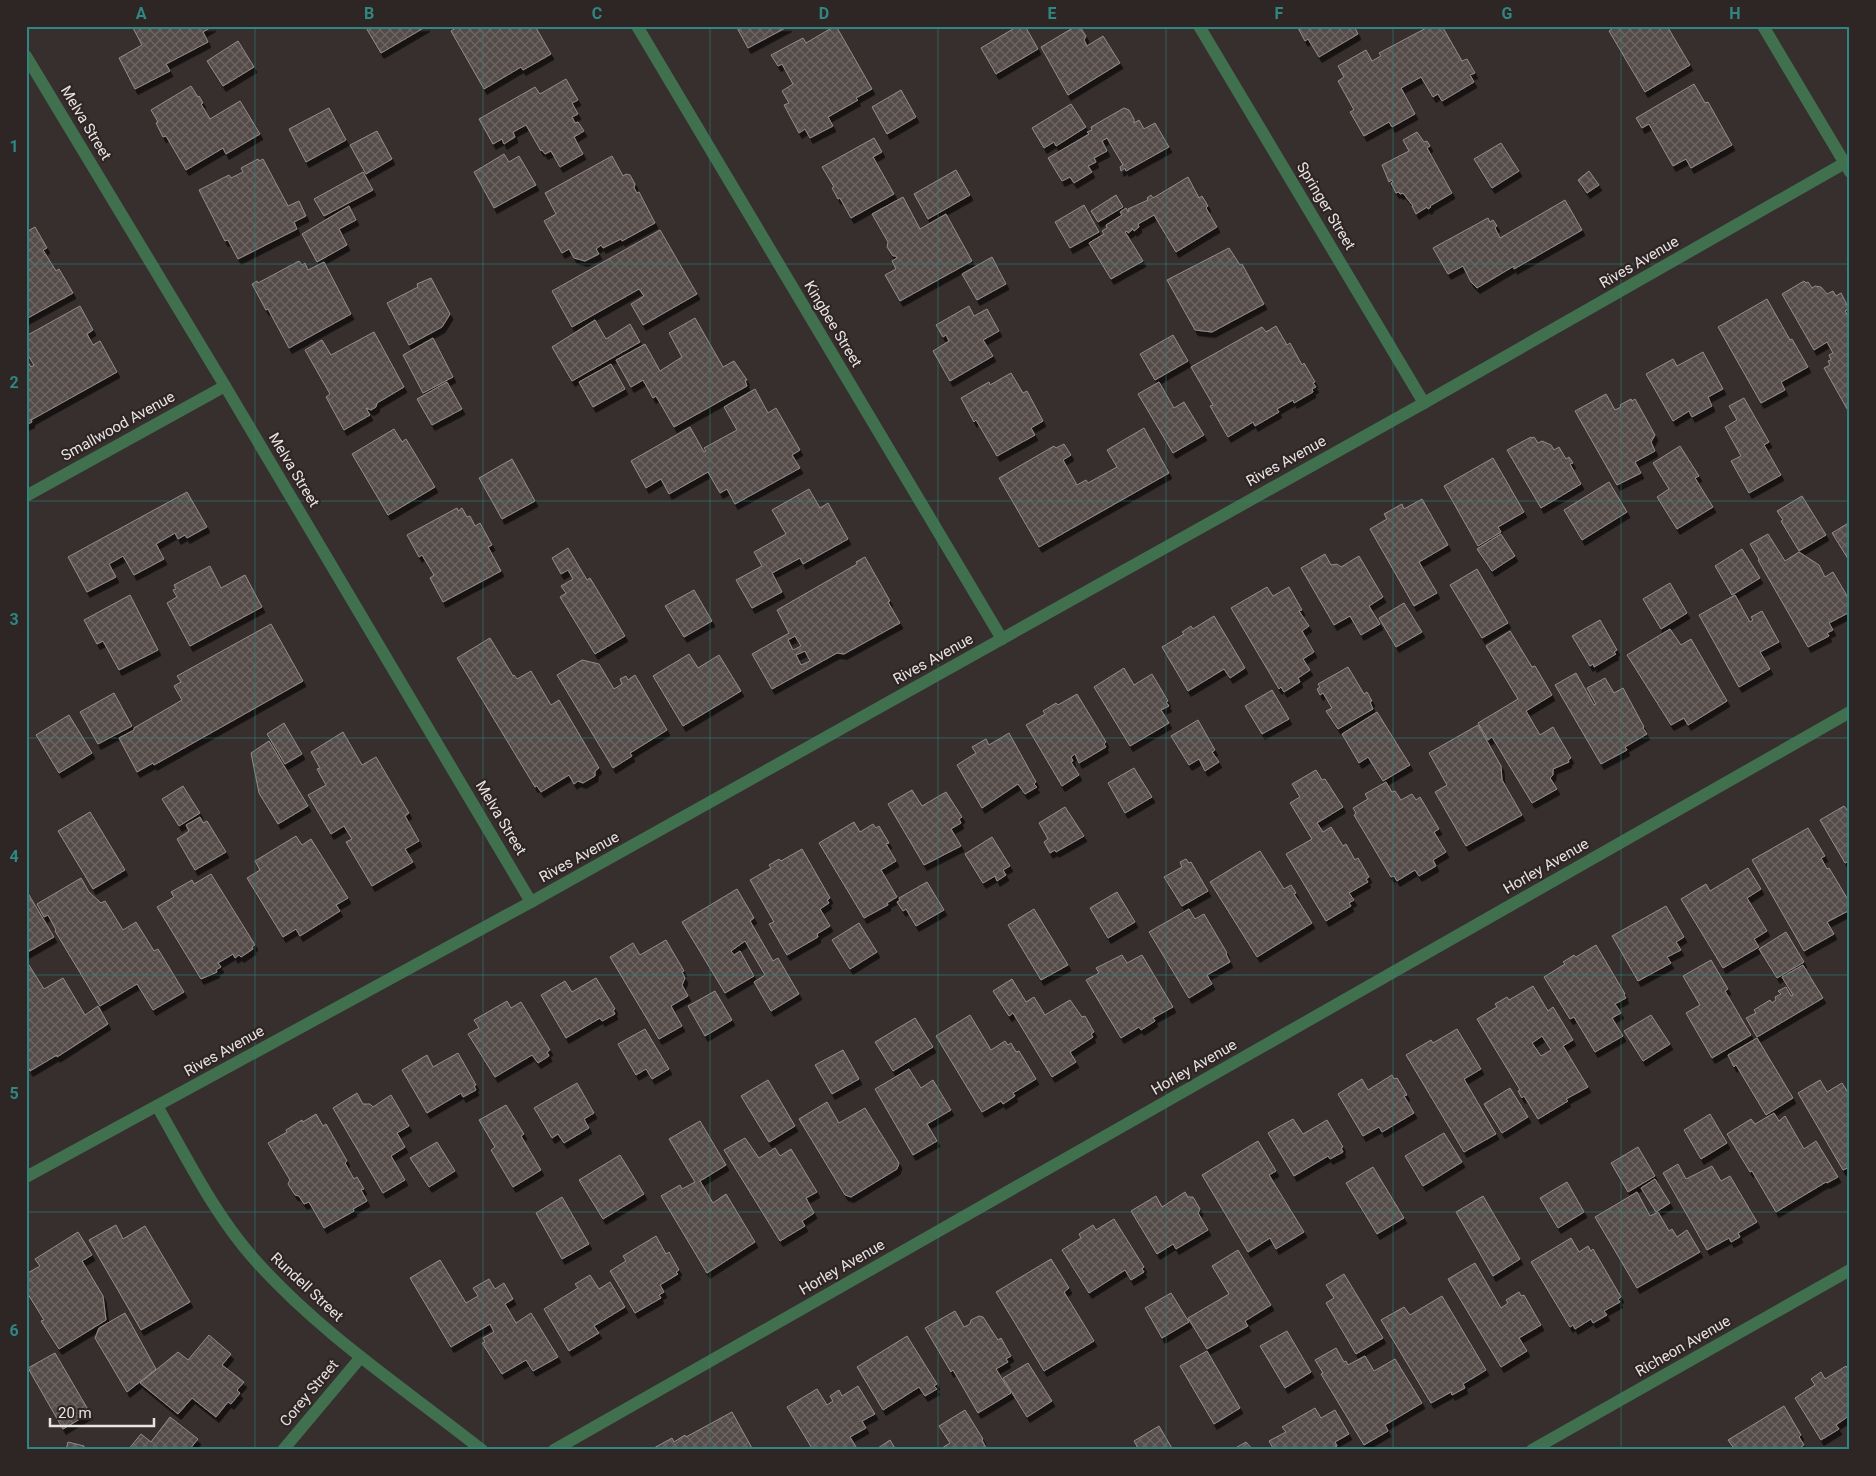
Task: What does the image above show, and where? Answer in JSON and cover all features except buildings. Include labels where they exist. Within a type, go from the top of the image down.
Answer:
[{"type":"street","name":"Kingbee Street","points":[[636,26],[1002,639]]},
{"type":"street","name":"Springer Street","points":[[1199,26],[1424,403]]},
{"type":"street","points":[[1763,26],[1848,165]]},
{"type":"street","name":"Melva Street","points":[[26,56],[225,386],[531,902]]},
{"type":"street","name":"Rives Avenue","points":[[26,1177],[531,902],[1848,165]]},
{"type":"street","name":"Smallwood Avenue","points":[[26,496],[225,386]]},
{"type":"street","name":"Horley Avenue","points":[[554,1450],[1850,712]]},
{"type":"street","name":"Rundell Street","points":[[156,1106],[214,1207],[254,1259],[297,1304],[361,1357],[482,1450]]},
{"type":"street","name":"Richeon Avenue","points":[[1532,1450],[1850,1270]]},
{"type":"street","name":"Corey Street","points":[[283,1450],[361,1357]]}]
